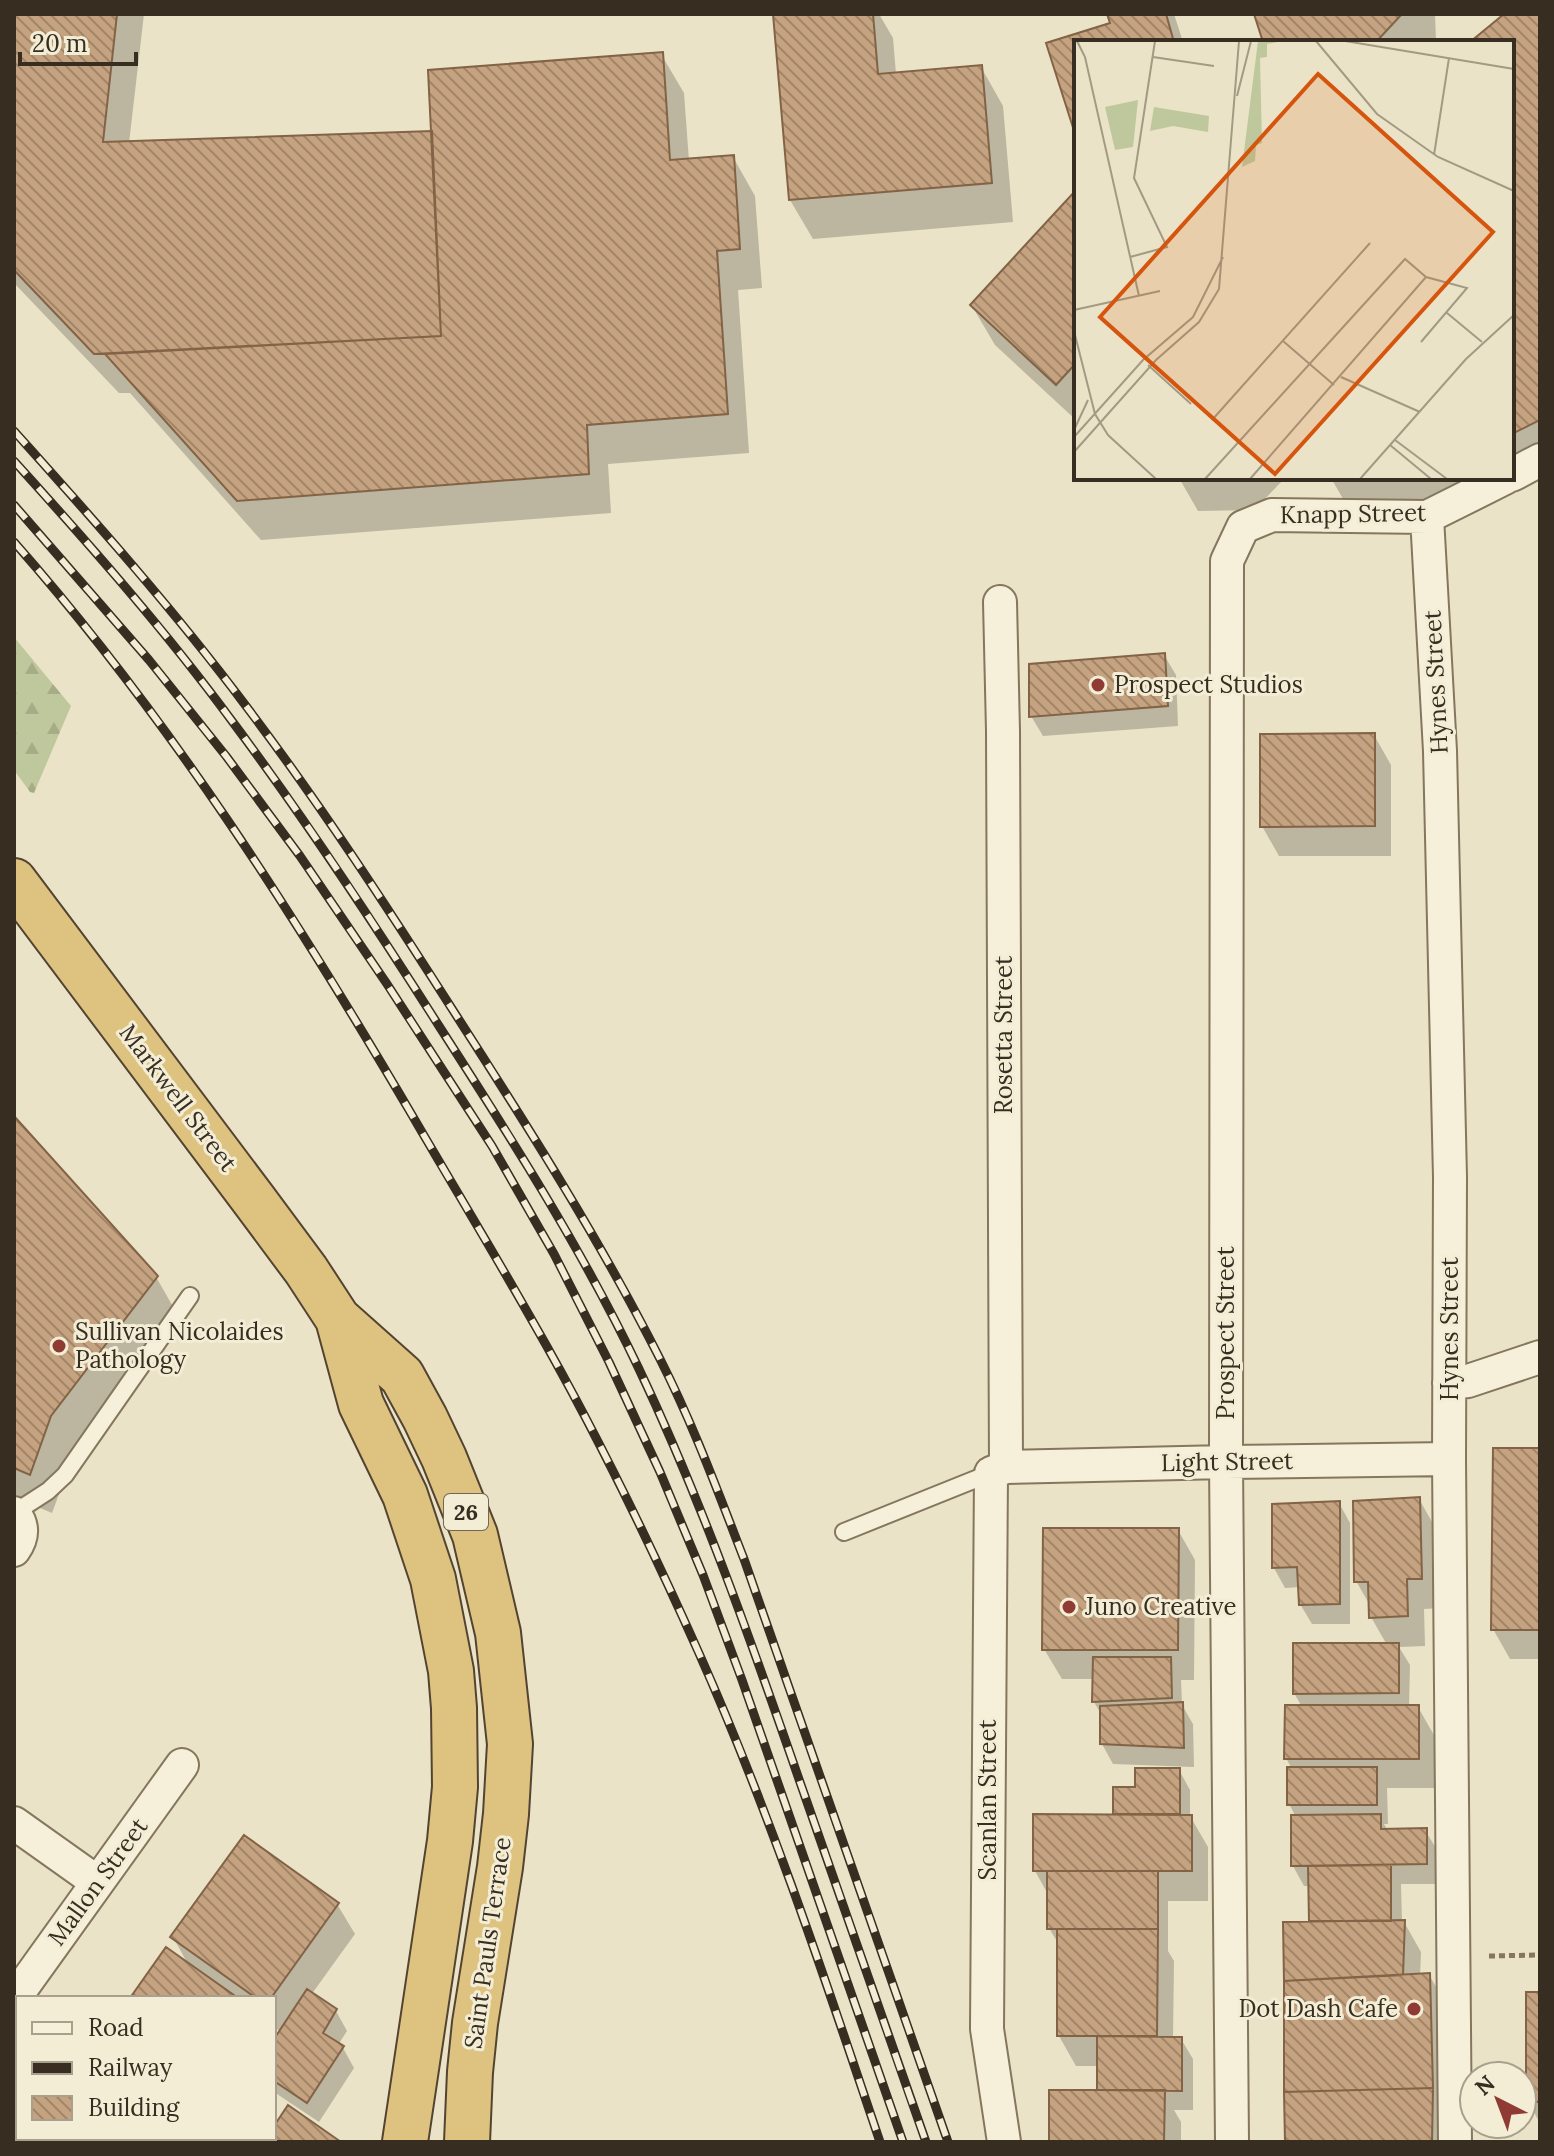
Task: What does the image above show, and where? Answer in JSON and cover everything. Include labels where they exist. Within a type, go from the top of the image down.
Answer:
[{"type":"highway","name":"Markwell Street","points":[[14,881],[306,1270],[338,1319],[402,1376],[461,1496],[475,1535],[498,1633],[510,1744]]},
{"type":"highway","name":"Markwell Street","points":[[338,1319],[361,1404],[405,1495],[433,1579],[451,1671],[456,1747],[450,1841],[405,2142]]},
{"type":"highway","name":"Saint Pauls Terrace","points":[[467,2142],[475,2023],[505,1828],[510,1744]]},
{"type":"street","points":[[1514,474],[1540,460]]},
{"type":"street","name":"Knapp Street","points":[[1243,527],[1272,515],[1427,517],[1501,480]]},
{"type":"street","name":"Hynes Street","points":[[1427,517],[1440,751],[1450,1177],[1449,1459],[1455,2142]]},
{"type":"street","name":"Prospect Street","points":[[1232,2142],[1226,1462],[1227,561],[1243,527]]},
{"type":"street","name":"Rosetta Street","points":[[998,1470],[1003,762],[1000,602]]},
{"type":"street","points":[[1449,1383],[1468,1381],[1540,1357]]},
{"type":"street","name":"Light Street","points":[[998,1470],[1226,1462],[1449,1459]]},
{"type":"street","name":"Scanlan Street","points":[[998,1470],[987,2029],[1004,2142]]},
{"type":"street","points":[[14,1513],[22,1525],[21,1539],[14,1550]]},
{"type":"street","name":"Mallon Street","points":[[16,1996],[182,1765]]},
{"type":"street","points":[[14,1823],[97,1882]]},
{"type":"lane","points":[[14,1513],[48,1491],[65,1475],[190,1296]]},
{"type":"lane","points":[[844,1532],[998,1470]]},
{"type":"path","points":[[1454,1959],[1540,1955]]},
{"type":"green space","points":[[14,637],[71,706],[34,793],[14,770]]},
{"type":"building","points":[[14,14],[117,14],[103,142],[432,131],[441,336],[94,354],[14,270]]},
{"type":"building","points":[[773,14],[873,14],[878,74],[982,65],[992,183],[789,200]]},
{"type":"building","points":[[1107,14],[1166,14],[1173,40],[1074,40],[1074,131],[1046,43],[1110,23]]},
{"type":"building","points":[[1254,14],[1402,14],[1378,40],[1262,40]]},
{"type":"building","points":[[1504,14],[1540,14],[1540,420],[1514,433],[1514,40],[1472,40]]},
{"type":"building","points":[[663,52],[670,160],[734,155],[740,249],[717,251],[728,414],[587,425],[589,474],[237,501],[105,354],[441,336],[428,70]]},
{"type":"building","points":[[1074,192],[1074,365],[1056,385],[970,305]]},
{"type":"building","name":"Prospect Studios","points":[[1165,653],[1168,706],[1029,717],[1029,664]]},
{"type":"building","points":[[1375,733],[1375,826],[1260,827],[1260,734]]},
{"type":"building","name":"Sullivan Nicolaides Pathology","points":[[14,1116],[158,1276],[51,1416],[30,1475],[14,1468]]},
{"type":"building","points":[[1493,1448],[1540,1448],[1540,1630],[1491,1630]]},
{"type":"building","points":[[1420,1497],[1422,1579],[1407,1579],[1408,1616],[1369,1618],[1368,1582],[1354,1582],[1353,1501]]},
{"type":"building","points":[[1340,1501],[1340,1604],[1299,1605],[1297,1567],[1272,1568],[1272,1504]]},
{"type":"building","points":[[1043,1528],[1179,1528],[1178,1650],[1042,1650]]},
{"type":"building","points":[[1293,1643],[1399,1643],[1399,1693],[1293,1694]]},
{"type":"building","points":[[1093,1657],[1171,1657],[1172,1698],[1092,1702]]},
{"type":"building","points":[[1183,1702],[1184,1748],[1100,1744],[1100,1706]]},
{"type":"building","points":[[1285,1705],[1419,1705],[1419,1759],[1284,1759]]},
{"type":"building","points":[[1287,1767],[1377,1767],[1377,1805],[1287,1805]]},
{"type":"building","points":[[1135,1768],[1180,1768],[1180,1814],[1113,1814],[1113,1787],[1135,1787]]},
{"type":"building","points":[[1033,1814],[1192,1815],[1192,1871],[1033,1871]]},
{"type":"building","points":[[1381,1814],[1381,1829],[1427,1828],[1427,1864],[1291,1866],[1291,1815]]},
{"type":"building","points":[[244,1835],[339,1903],[272,1996],[253,1996],[170,1937]]},
{"type":"building","points":[[1391,1865],[1391,1921],[1309,1921],[1308,1866]]},
{"type":"building","points":[[1047,1871],[1158,1871],[1158,1929],[1047,1929]]},
{"type":"building","points":[[1405,1920],[1403,1975],[1284,1981],[1283,1922]]},
{"type":"building","points":[[1057,1929],[1158,1929],[1157,2036],[1057,2036]]},
{"type":"building","points":[[166,1947],[235,1996],[131,1996]]},
{"type":"building","points":[[1430,1973],[1433,2088],[1284,2092],[1284,1981]]},
{"type":"building","points":[[307,1989],[337,2009],[323,2033],[344,2046],[307,2103],[276,2082],[276,2036]]},
{"type":"building","points":[[1526,1992],[1540,1992],[1540,2102],[1538,2060],[1526,2060]]},
{"type":"building","points":[[1097,2036],[1182,2037],[1182,2091],[1097,2090]]},
{"type":"building","points":[[1433,2088],[1432,2142],[1285,2142],[1284,2092]]},
{"type":"building","points":[[1049,2090],[1165,2090],[1164,2142],[1049,2142]]},
{"type":"building","points":[[288,2105],[341,2142],[262,2142],[276,2140],[276,2123]]},
{"type":"building","points":[[14,2112],[16,2140],[57,2142],[14,2142]]},
{"type":"building","points":[[59,2140],[180,2140],[178,2142]]},
{"type":"railway","points":[[14,431],[191,635],[301,781],[510,1099],[637,1315],[705,1458],[744,1559],[948,2142]]},
{"type":"railway","points":[[14,461],[154,621],[207,687],[286,796],[493,1110],[594,1281],[662,1420],[726,1575],[926,2142]]},
{"type":"railway","points":[[14,505],[149,660],[226,756],[300,856],[492,1146],[554,1254],[609,1362],[703,1575],[903,2142]]},
{"type":"railway","points":[[14,542],[125,678],[227,819],[275,892],[412,1115],[577,1402],[660,1567],[749,1771],[795,1894],[880,2142]]},
{"type":"place","name":"Prospect Studios","points":[[1098,685]]},
{"type":"place","name":"Sullivan Nicolaides Pathology","points":[[59,1346]]},
{"type":"place","name":"Juno Creative","points":[[1069,1607]]},
{"type":"place","name":"Dot Dash Cafe","points":[[1414,2009]]}]
